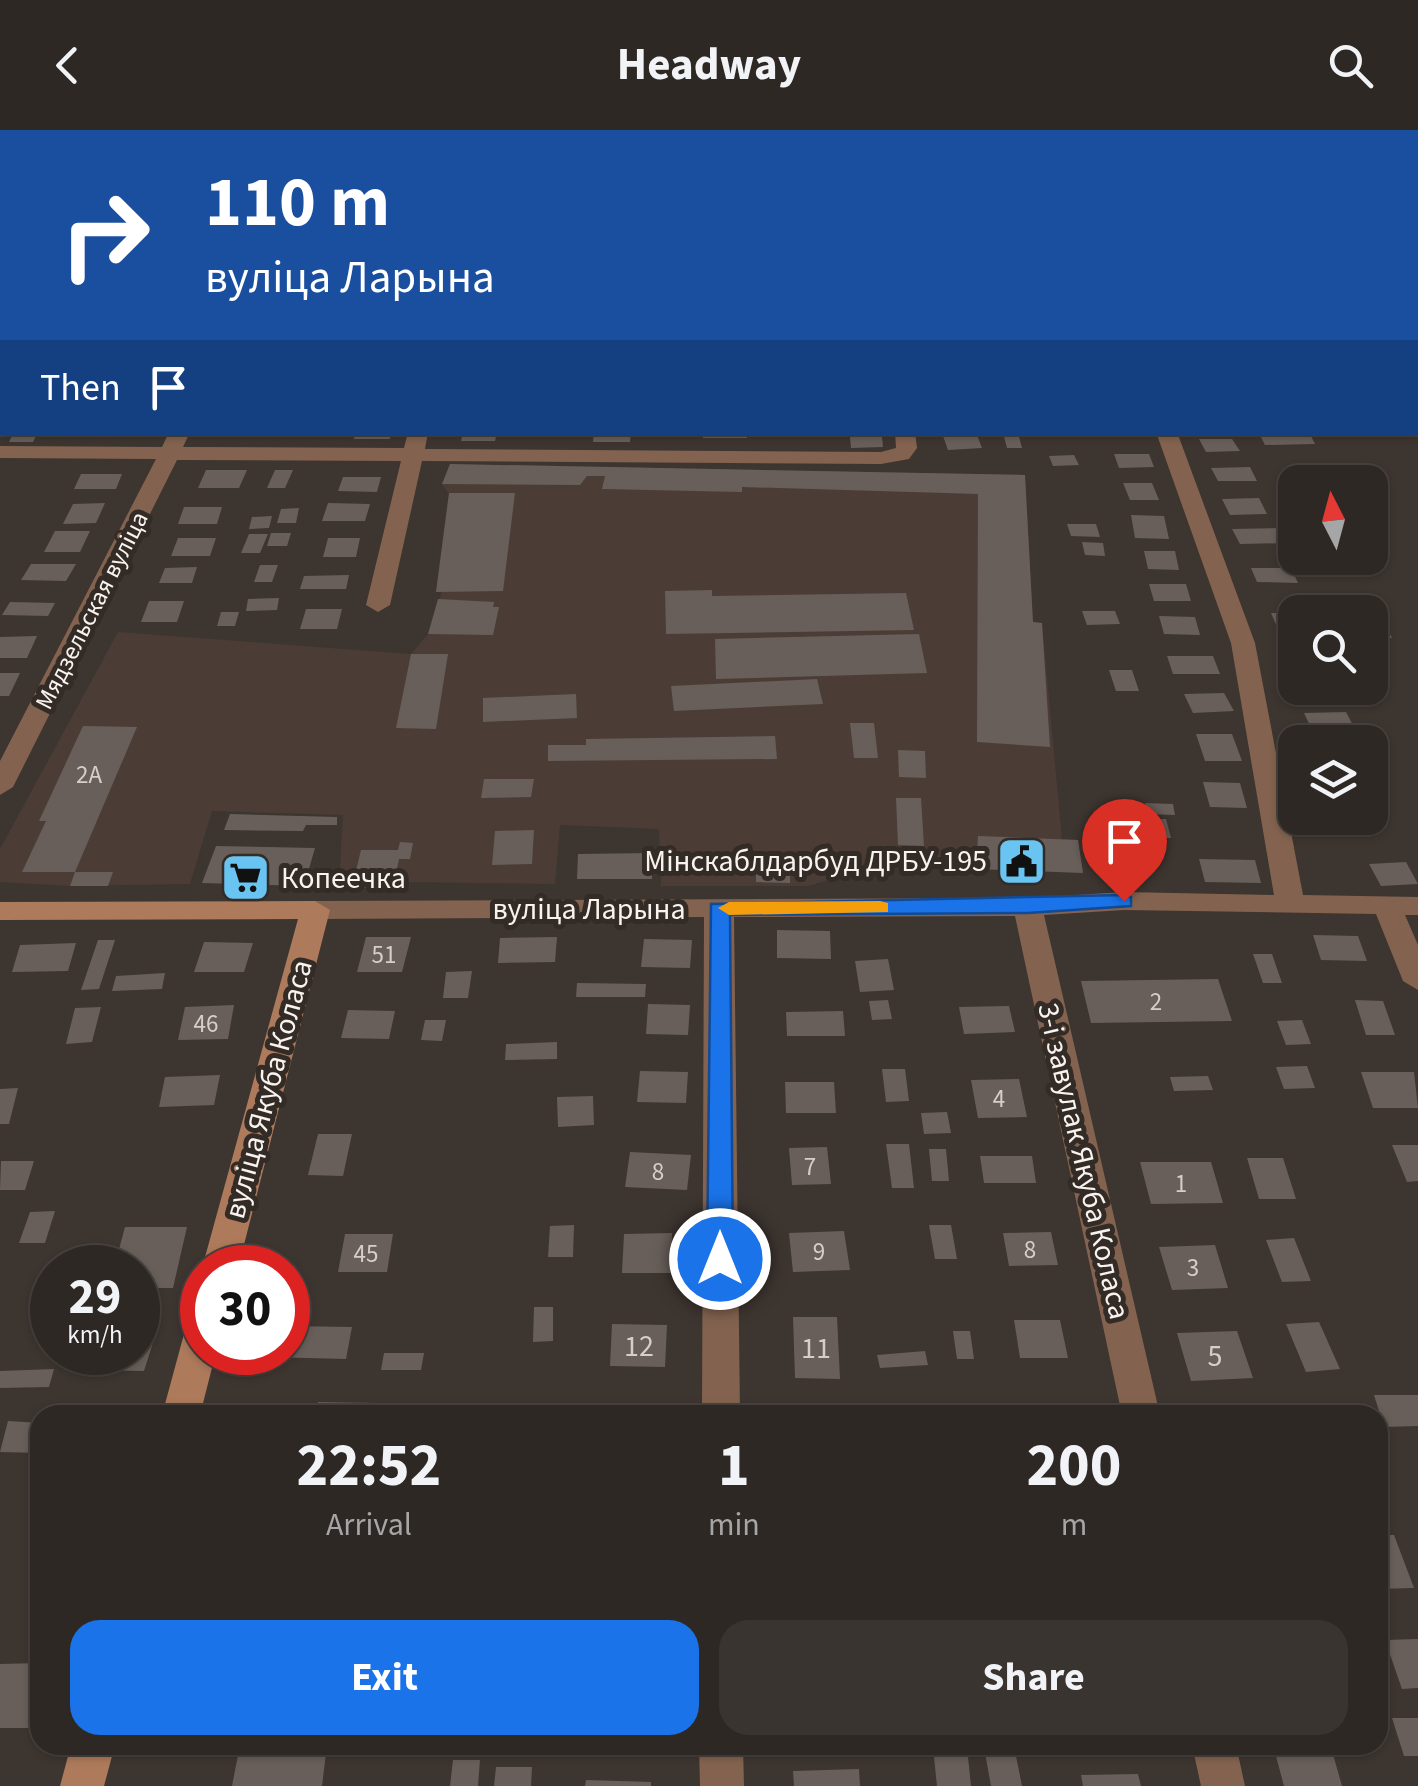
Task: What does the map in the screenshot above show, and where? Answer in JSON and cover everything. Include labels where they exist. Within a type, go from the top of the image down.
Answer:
[{"type":"street","points":[[378,605],[417,435]]},
{"type":"street","points":[[659,457],[662,435]]},
{"type":"street","points":[[0,452],[176,443],[411,457],[881,458],[902,455],[905,435]]},
{"type":"street","points":[[1167,435],[1243,643],[1290,906]]},
{"type":"street","name":"Мядзельская вуліца","points":[[0,787],[176,443]]},
{"type":"street","name":"вуліца Ларына","points":[[0,911],[1028,907],[1124,901],[1418,906]]},
{"type":"street","points":[[1387,905],[1418,981]]},
{"type":"street","name":"3-і завулак Якуба Коласа","points":[[1028,907],[1138,1405]]},
{"type":"street","points":[[719,908],[720,1405]]},
{"type":"street","name":"вуліца Якуба Коласа","points":[[226,1245],[315,910]]},
{"type":"street","points":[[184,1405],[191,1375]]},
{"type":"street","points":[[82,1786],[90,1755]]},
{"type":"street","points":[[722,1755],[722,1786]]},
{"type":"street","points":[[1216,1755],[1223,1786]]},
{"type":"shaded area","points":[[450,464],[1025,475],[1033,622],[1042,623],[1062,839],[1078,840],[1083,873],[888,863],[808,886],[661,886],[659,829],[560,825],[555,884],[406,882],[393,888],[339,887],[343,815],[212,811],[190,884],[70,886],[0,882],[0,849],[118,632],[411,654],[428,634],[442,592],[436,592],[449,494],[442,484]]},
{"type":"building","points":[[12,435],[36,435],[33,442],[9,442]]},
{"type":"building","points":[[355,435],[391,435],[390,439],[354,439]]},
{"type":"building","points":[[462,435],[496,435],[495,441],[461,441]]},
{"type":"building","points":[[594,435],[631,435],[630,442],[593,442]]},
{"type":"building","points":[[703,435],[747,435],[747,438]]},
{"type":"building","points":[[977,435],[982,448],[948,450],[943,436]]},
{"type":"building","points":[[1004,435],[1019,435],[1022,448],[1007,448]]},
{"type":"building","points":[[1260,435],[1310,435],[1315,444],[1265,445]]},
{"type":"building","points":[[850,437],[882,437],[883,447],[851,448]]},
{"type":"building","points":[[1199,439],[1232,439],[1240,451],[1206,452]]},
{"type":"building","points":[[1114,454],[1149,454],[1154,467],[1119,468]]},
{"type":"building","points":[[1074,455],[1079,465],[1053,466],[1049,456]]},
{"type":"building","points":[[450,464],[1025,475],[1033,622],[1042,623],[1050,747],[977,742],[978,494],[742,487],[742,492],[602,489],[605,476],[587,476],[580,485],[442,484]]},
{"type":"building","points":[[1250,467],[1257,481],[1218,481],[1211,468]]},
{"type":"building","points":[[206,470],[247,470],[239,488],[198,488]]},
{"type":"building","points":[[275,470],[293,470],[285,488],[267,488]]},
{"type":"building","points":[[81,474],[122,474],[116,489],[74,489]]},
{"type":"building","points":[[343,477],[381,477],[377,492],[338,491]]},
{"type":"building","points":[[1123,483],[1152,483],[1159,500],[1130,500]]},
{"type":"building","points":[[449,493],[515,493],[503,591],[436,592]]},
{"type":"building","points":[[1259,498],[1267,514],[1230,515],[1222,499]]},
{"type":"building","points":[[105,503],[96,523],[63,524],[73,504]]},
{"type":"building","points":[[328,503],[370,504],[365,521],[322,521]]},
{"type":"building","points":[[184,507],[222,507],[217,524],[178,524]]},
{"type":"building","points":[[299,508],[296,523],[277,523],[281,509]]},
{"type":"building","points":[[1131,515],[1164,516],[1169,539],[1135,538]]},
{"type":"building","points":[[272,516],[269,528],[249,529],[252,517]]},
{"type":"building","points":[[1067,524],[1096,524],[1100,537],[1071,536]]},
{"type":"building","points":[[1278,528],[1278,543],[1240,544],[1232,529]]},
{"type":"building","points":[[55,531],[90,531],[80,552],[44,552]]},
{"type":"building","points":[[271,533],[291,533],[287,546],[267,546]]},
{"type":"building","points":[[249,534],[268,534],[260,553],[241,553]]},
{"type":"building","points":[[178,538],[216,538],[210,556],[171,556]]},
{"type":"building","points":[[328,538],[360,538],[356,557],[323,557]]},
{"type":"building","points":[[1082,542],[1103,543],[1105,556],[1085,555]]},
{"type":"building","points":[[1144,551],[1175,551],[1179,570],[1148,569]]},
{"type":"building","points":[[31,564],[76,564],[66,581],[21,580]]},
{"type":"building","points":[[260,565],[278,565],[272,582],[254,582]]},
{"type":"building","points":[[197,567],[192,583],[159,583],[165,568]]},
{"type":"building","points":[[1251,568],[1278,568],[1278,575],[1294,575],[1298,583],[1257,582]]},
{"type":"building","points":[[349,575],[346,589],[300,589],[304,576]]},
{"type":"building","points":[[1149,584],[1186,584],[1191,601],[1154,601]]},
{"type":"building","points":[[712,590],[712,596],[906,593],[914,630],[666,634],[665,591]]},
{"type":"building","points":[[279,598],[277,610],[246,611],[248,599]]},
{"type":"building","points":[[438,599],[494,602],[493,607],[499,607],[493,635],[428,634]]},
{"type":"building","points":[[149,601],[184,601],[177,622],[141,622]]},
{"type":"building","points":[[10,602],[55,603],[48,616],[2,615]]},
{"type":"building","points":[[306,609],[342,609],[337,629],[300,629]]},
{"type":"building","points":[[1082,611],[1115,611],[1120,624],[1087,625]]},
{"type":"building","points":[[221,612],[239,612],[235,626],[217,626]]},
{"type":"building","points":[[1159,616],[1195,617],[1200,635],[1164,634]]},
{"type":"building","points":[[919,634],[927,673],[716,679],[715,639]]},
{"type":"building","points":[[37,636],[27,658],[0,658],[0,637]]},
{"type":"building","points":[[411,654],[448,654],[436,729],[396,728]]},
{"type":"building","points":[[1167,656],[1213,656],[1220,674],[1173,674]]},
{"type":"building","points":[[1109,670],[1132,670],[1139,691],[1116,691]]},
{"type":"building","points":[[0,673],[20,673],[9,696],[0,696]]},
{"type":"building","points":[[817,679],[823,704],[674,711],[671,686]]},
{"type":"building","points":[[1224,693],[1234,711],[1193,713],[1184,694]]},
{"type":"building","points":[[576,694],[577,718],[483,722],[483,698]]},
{"type":"building","points":[[1346,712],[1353,725],[1310,725],[1304,713]]},
{"type":"building","points":[[850,723],[874,723],[878,758],[854,758]]},
{"type":"building","points":[[83,726],[137,727],[75,872],[22,872],[46,821],[39,821]]},
{"type":"building","points":[[1196,734],[1232,734],[1242,761],[1205,761]]},
{"type":"building","points":[[775,736],[777,759],[548,761],[548,745],[586,745],[586,739]]},
{"type":"building","points":[[898,750],[925,751],[926,778],[899,777]]},
{"type":"building","points":[[484,779],[534,779],[531,797],[481,798]]},
{"type":"building","points":[[1203,782],[1240,783],[1247,808],[1210,807]]},
{"type":"building","points":[[896,798],[921,798],[924,846],[898,845]]},
{"type":"building","points":[[1145,803],[1173,804],[1175,815],[1147,814]]},
{"type":"building","points":[[230,814],[337,817],[337,825],[306,825],[303,831],[224,830]]},
{"type":"building","points":[[1143,819],[1166,819],[1171,838],[1147,838]]},
{"type":"building","points":[[534,830],[532,864],[492,865],[495,831]]},
{"type":"building","points":[[978,836],[1078,840],[1083,873],[976,869]]},
{"type":"building","points":[[400,842],[413,843],[410,859],[399,859],[393,888],[352,887],[361,850],[398,850]]},
{"type":"building","points":[[216,846],[315,848],[304,886],[202,883]]},
{"type":"building","points":[[652,853],[652,879],[577,879],[578,854]]},
{"type":"building","points":[[1199,859],[1255,860],[1261,883],[1205,882]]},
{"type":"building","points":[[756,862],[790,862],[790,883],[756,882]]},
{"type":"building","points":[[1406,862],[1418,884],[1381,886],[1369,864]]},
{"type":"building","points":[[75,872],[113,872],[108,886],[70,886]]},
{"type":"building","points":[[777,930],[830,931],[831,959],[777,958]]},
{"type":"building","points":[[1313,935],[1358,936],[1367,961],[1321,960]]},
{"type":"building","points":[[366,937],[411,937],[402,972],[357,972]]},
{"type":"building","points":[[557,937],[555,962],[498,963],[500,938]]},
{"type":"building","points":[[644,939],[692,940],[690,968],[641,967]]},
{"type":"building","points":[[98,940],[115,940],[99,989],[81,990]]},
{"type":"building","points":[[204,942],[253,943],[244,972],[194,972]]},
{"type":"building","points":[[76,943],[68,971],[12,972],[20,945]]},
{"type":"building","points":[[1253,954],[1272,954],[1282,983],[1263,983]]},
{"type":"building","points":[[888,959],[894,990],[860,992],[855,961]]},
{"type":"building","points":[[472,971],[468,998],[443,998],[446,972]]},
{"type":"building","points":[[165,973],[162,989],[112,991],[116,976]]},
{"type":"building","points":[[1218,979],[1232,1021],[1091,1023],[1081,981]]},
{"type":"building","points":[[577,983],[646,984],[645,997],[576,997]]},
{"type":"building","points":[[888,1000],[892,1019],[872,1020],[869,1001]]},
{"type":"building","points":[[1355,1000],[1383,1001],[1395,1035],[1366,1035]]},
{"type":"building","points":[[648,1004],[690,1005],[688,1035],[646,1034]]},
{"type":"building","points":[[234,1005],[228,1039],[178,1040],[185,1007]]},
{"type":"building","points":[[1009,1006],[1015,1032],[964,1034],[959,1007]]},
{"type":"building","points":[[101,1007],[92,1042],[66,1044],[75,1008]]},
{"type":"building","points":[[348,1010],[395,1011],[389,1039],[341,1038]]},
{"type":"building","points":[[843,1011],[845,1036],[787,1036],[786,1012]]},
{"type":"building","points":[[425,1020],[446,1020],[442,1041],[421,1040]]},
{"type":"building","points":[[1302,1020],[1311,1044],[1286,1045],[1277,1021]]},
{"type":"building","points":[[557,1042],[557,1059],[505,1060],[506,1044]]},
{"type":"building","points":[[1307,1066],[1315,1088],[1284,1089],[1276,1067]]},
{"type":"building","points":[[882,1069],[905,1069],[909,1101],[886,1102]]},
{"type":"building","points":[[640,1071],[688,1072],[686,1103],[637,1102]]},
{"type":"building","points":[[1361,1072],[1414,1072],[1418,1108],[1373,1108]]},
{"type":"building","points":[[220,1075],[214,1105],[159,1107],[165,1077]]},
{"type":"building","points":[[1208,1076],[1213,1090],[1174,1091],[1170,1077]]},
{"type":"building","points":[[1019,1079],[1027,1117],[978,1118],[971,1080]]},
{"type":"building","points":[[785,1082],[834,1082],[836,1113],[786,1113]]},
{"type":"building","points":[[18,1088],[9,1124],[0,1124],[0,1089]]},
{"type":"building","points":[[593,1096],[594,1125],[558,1127],[557,1097]]},
{"type":"building","points":[[947,1112],[951,1133],[924,1134],[921,1113]]},
{"type":"building","points":[[318,1134],[352,1134],[343,1176],[308,1175]]},
{"type":"building","points":[[886,1144],[909,1144],[914,1188],[892,1188]]},
{"type":"building","points":[[1392,1145],[1418,1145],[1418,1181],[1407,1182]]},
{"type":"building","points":[[827,1147],[831,1184],[792,1185],[789,1148]]},
{"type":"building","points":[[929,1149],[946,1149],[949,1181],[932,1181]]},
{"type":"building","points":[[630,1152],[691,1155],[687,1190],[625,1187]]},
{"type":"building","points":[[980,1156],[1032,1156],[1036,1183],[984,1183]]},
{"type":"building","points":[[1247,1158],[1283,1158],[1296,1199],[1259,1199]]},
{"type":"building","points":[[1,1161],[34,1161],[25,1190],[0,1190]]},
{"type":"building","points":[[1140,1162],[1211,1162],[1223,1203],[1151,1204]]},
{"type":"building","points":[[55,1211],[45,1243],[19,1243],[30,1212]]},
{"type":"building","points":[[574,1225],[573,1257],[548,1257],[550,1226]]},
{"type":"building","points":[[929,1225],[951,1225],[957,1259],[935,1259]]},
{"type":"building","points":[[125,1227],[187,1227],[173,1288],[160,1288],[160,1245],[120,1245]]},
{"type":"building","points":[[844,1231],[850,1270],[793,1272],[789,1233]]},
{"type":"building","points":[[1051,1232],[1058,1265],[1009,1266],[1003,1233]]},
{"type":"building","points":[[672,1233],[671,1273],[622,1273],[624,1234]]},
{"type":"building","points":[[345,1234],[393,1234],[387,1272],[338,1272]]},
{"type":"building","points":[[1294,1238],[1311,1281],[1282,1282],[1266,1240]]},
{"type":"building","points":[[1215,1245],[1228,1288],[1172,1290],[1159,1247]]},
{"type":"building","points":[[534,1307],[553,1307],[553,1341],[533,1342]]},
{"type":"building","points":[[793,1317],[837,1317],[840,1379],[795,1378]]},
{"type":"building","points":[[1014,1320],[1060,1320],[1068,1358],[1020,1358]]},
{"type":"building","points":[[1319,1322],[1340,1369],[1306,1372],[1286,1324]]},
{"type":"building","points":[[612,1324],[667,1325],[665,1367],[610,1366]]},
{"type":"building","points":[[310,1326],[352,1327],[346,1359],[310,1358]]},
{"type":"building","points":[[953,1331],[970,1331],[974,1359],[957,1359]]},
{"type":"building","points":[[1237,1331],[1253,1378],[1191,1381],[1177,1333]]},
{"type":"building","points":[[925,1351],[928,1365],[880,1368],[877,1355]]},
{"type":"building","points":[[384,1353],[424,1353],[421,1370],[381,1370]]},
{"type":"building","points":[[30,1370],[30,1375],[52,1375],[49,1387],[0,1388],[0,1371]]},
{"type":"building","points":[[1374,1395],[1418,1395],[1418,1426],[1388,1427],[1388,1405],[1377,1405]]},
{"type":"building","points":[[318,1402],[380,1403],[380,1405],[317,1405]]},
{"type":"building","points":[[8,1421],[30,1422],[30,1453],[0,1452]]},
{"type":"building","points":[[1388,1535],[1394,1535],[1414,1588],[1388,1589]]},
{"type":"building","points":[[1418,1639],[1418,1688],[1402,1689],[1388,1640]]},
{"type":"building","points":[[30,1663],[30,1728],[0,1728],[0,1664]]},
{"type":"building","points":[[1392,1718],[1418,1718],[1418,1756],[1404,1756]]},
{"type":"building","points":[[238,1755],[326,1755],[322,1786],[232,1786]]},
{"type":"building","points":[[985,1755],[1016,1755],[1022,1786],[991,1786]]},
{"type":"building","points":[[1276,1755],[1333,1755],[1342,1786],[1284,1786]]},
{"type":"building","points":[[934,1757],[968,1757],[971,1786],[937,1786]]},
{"type":"building","points":[[453,1760],[480,1760],[478,1786],[450,1786]]},
{"type":"building","points":[[496,1767],[532,1767],[531,1786],[494,1786]]},
{"type":"building","points":[[859,1769],[860,1786],[794,1786],[793,1771]]},
{"type":"building","points":[[1138,1774],[1141,1786],[1083,1786],[1081,1775]]},
{"type":"building","points":[[586,1780],[651,1782],[651,1786],[585,1786]]},
{"type":"slow traffic","points":[[729,908],[880,908]]},
{"type":"place","name":"Мінскаблдарбуд ДРБУ-195","points":[[1022,861]]},
{"type":"place","name":"Копеечка","points":[[246,878]]},
{"type":"route","points":[[720,1259],[719,908],[1028,907],[1124,901]]}]
